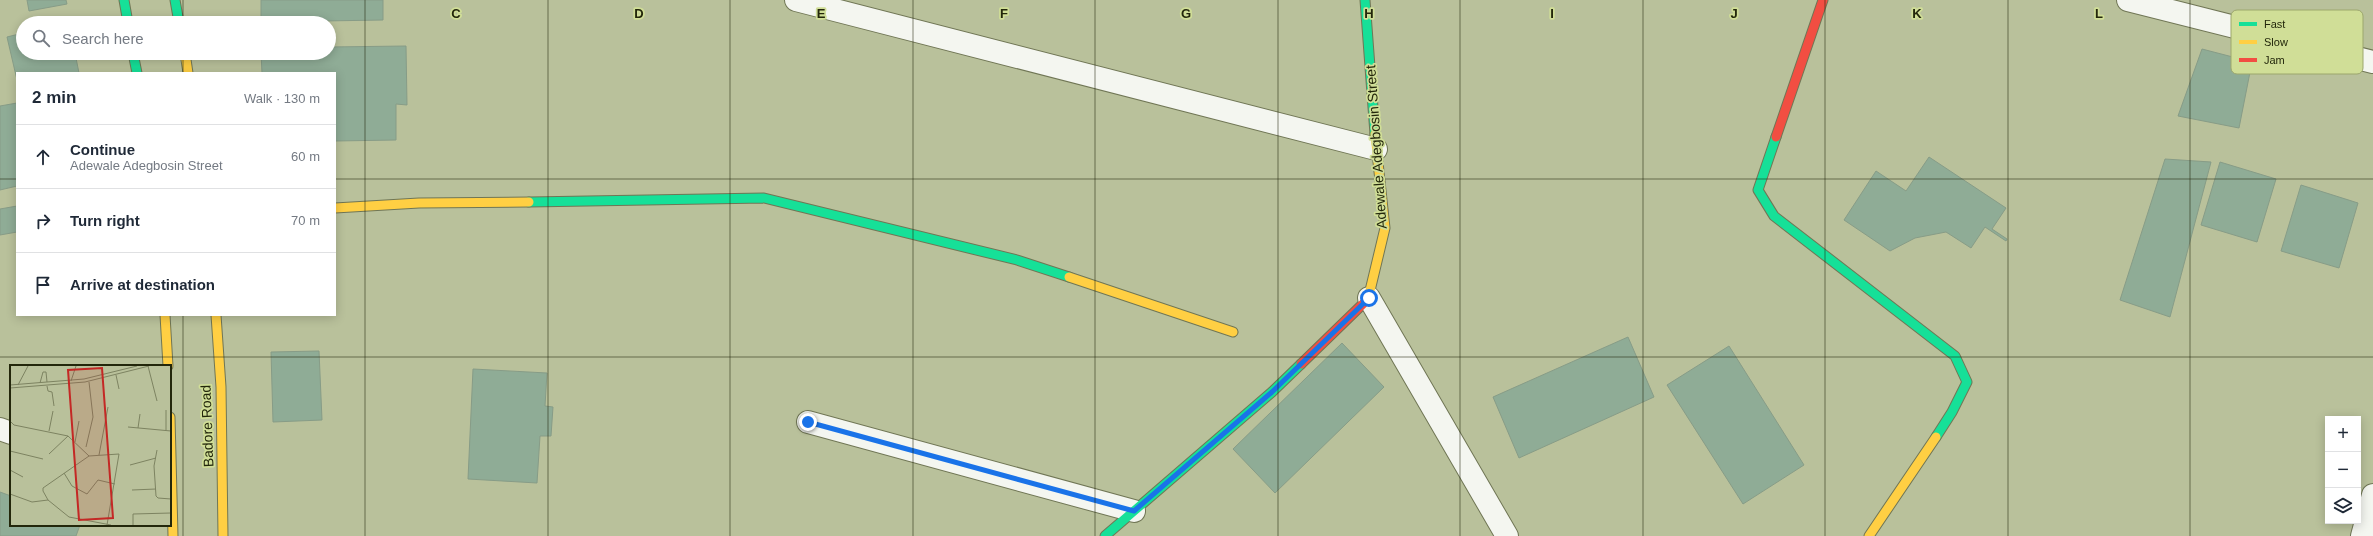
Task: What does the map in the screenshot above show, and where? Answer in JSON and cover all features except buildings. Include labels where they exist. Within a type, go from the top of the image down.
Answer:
[{"type":"street","points":[[124,0],[127,16]]},
{"type":"street","points":[[175,0],[178,16]]},
{"type":"street","points":[[796,0],[1376,149]]},
{"type":"street","name":"Adewale Adegbosin Street","points":[[1365,0],[1376,149],[1385,228],[1369,298]]},
{"type":"street","points":[[1823,0],[1758,190],[1774,216],[1955,356],[1967,382],[1952,412],[1869,536]]},
{"type":"street","points":[[2128,0],[2231,26]]},
{"type":"street","points":[[2363,59],[2373,62]]},
{"type":"street","points":[[135,60],[136,72]]},
{"type":"street","points":[[186,60],[188,72]]},
{"type":"street","points":[[336,208],[419,203],[678,201],[764,198],[1017,260],[1233,332]]},
{"type":"street","points":[[1105,536],[1272,392],[1369,298],[1507,536]]},
{"type":"street","points":[[165,316],[168,365]]},
{"type":"street","name":"Badore Road","points":[[216,316],[221,388],[223,536]]},
{"type":"street","points":[[808,422],[1134,511]]},
{"type":"street","points":[[0,429],[10,433]]},
{"type":"street","points":[[171,456],[173,536]]},
{"type":"street","points":[[2362,536],[2373,495]]},
{"type":"traffic: fast","points":[[124,0],[127,16]]},
{"type":"traffic: fast","points":[[175,0],[178,16]]},
{"type":"traffic: fast","points":[[1365,0],[1375,134]]},
{"type":"traffic: fast","points":[[134,60],[137,72]]},
{"type":"traffic: fast","points":[[1776,137],[1758,190],[1774,216],[1955,356],[1967,382],[1952,412],[1936,437]]},
{"type":"traffic: fast","points":[[529,202],[764,198],[1017,260],[1069,277]]},
{"type":"traffic: fast","points":[[1105,536],[1272,392],[1301,364]]},
{"type":"traffic: slow","points":[[186,60],[188,72]]},
{"type":"traffic: slow","points":[[1368,299],[1385,228],[1375,134]]},
{"type":"traffic: slow","points":[[336,208],[419,203],[529,202]]},
{"type":"traffic: slow","points":[[1069,277],[1233,332]]},
{"type":"traffic: slow","points":[[165,316],[168,365]]},
{"type":"traffic: slow","points":[[216,316],[221,387],[223,536]]},
{"type":"traffic: slow","points":[[1869,536],[1936,437]]},
{"type":"traffic: slow","points":[[171,457],[173,536]]},
{"type":"traffic: jam","points":[[1776,137],[1823,0]]},
{"type":"traffic: jam","points":[[1301,364],[1368,299]]},
{"type":"route","points":[[808,422],[1134,511],[1272,392],[1369,298]]}]
